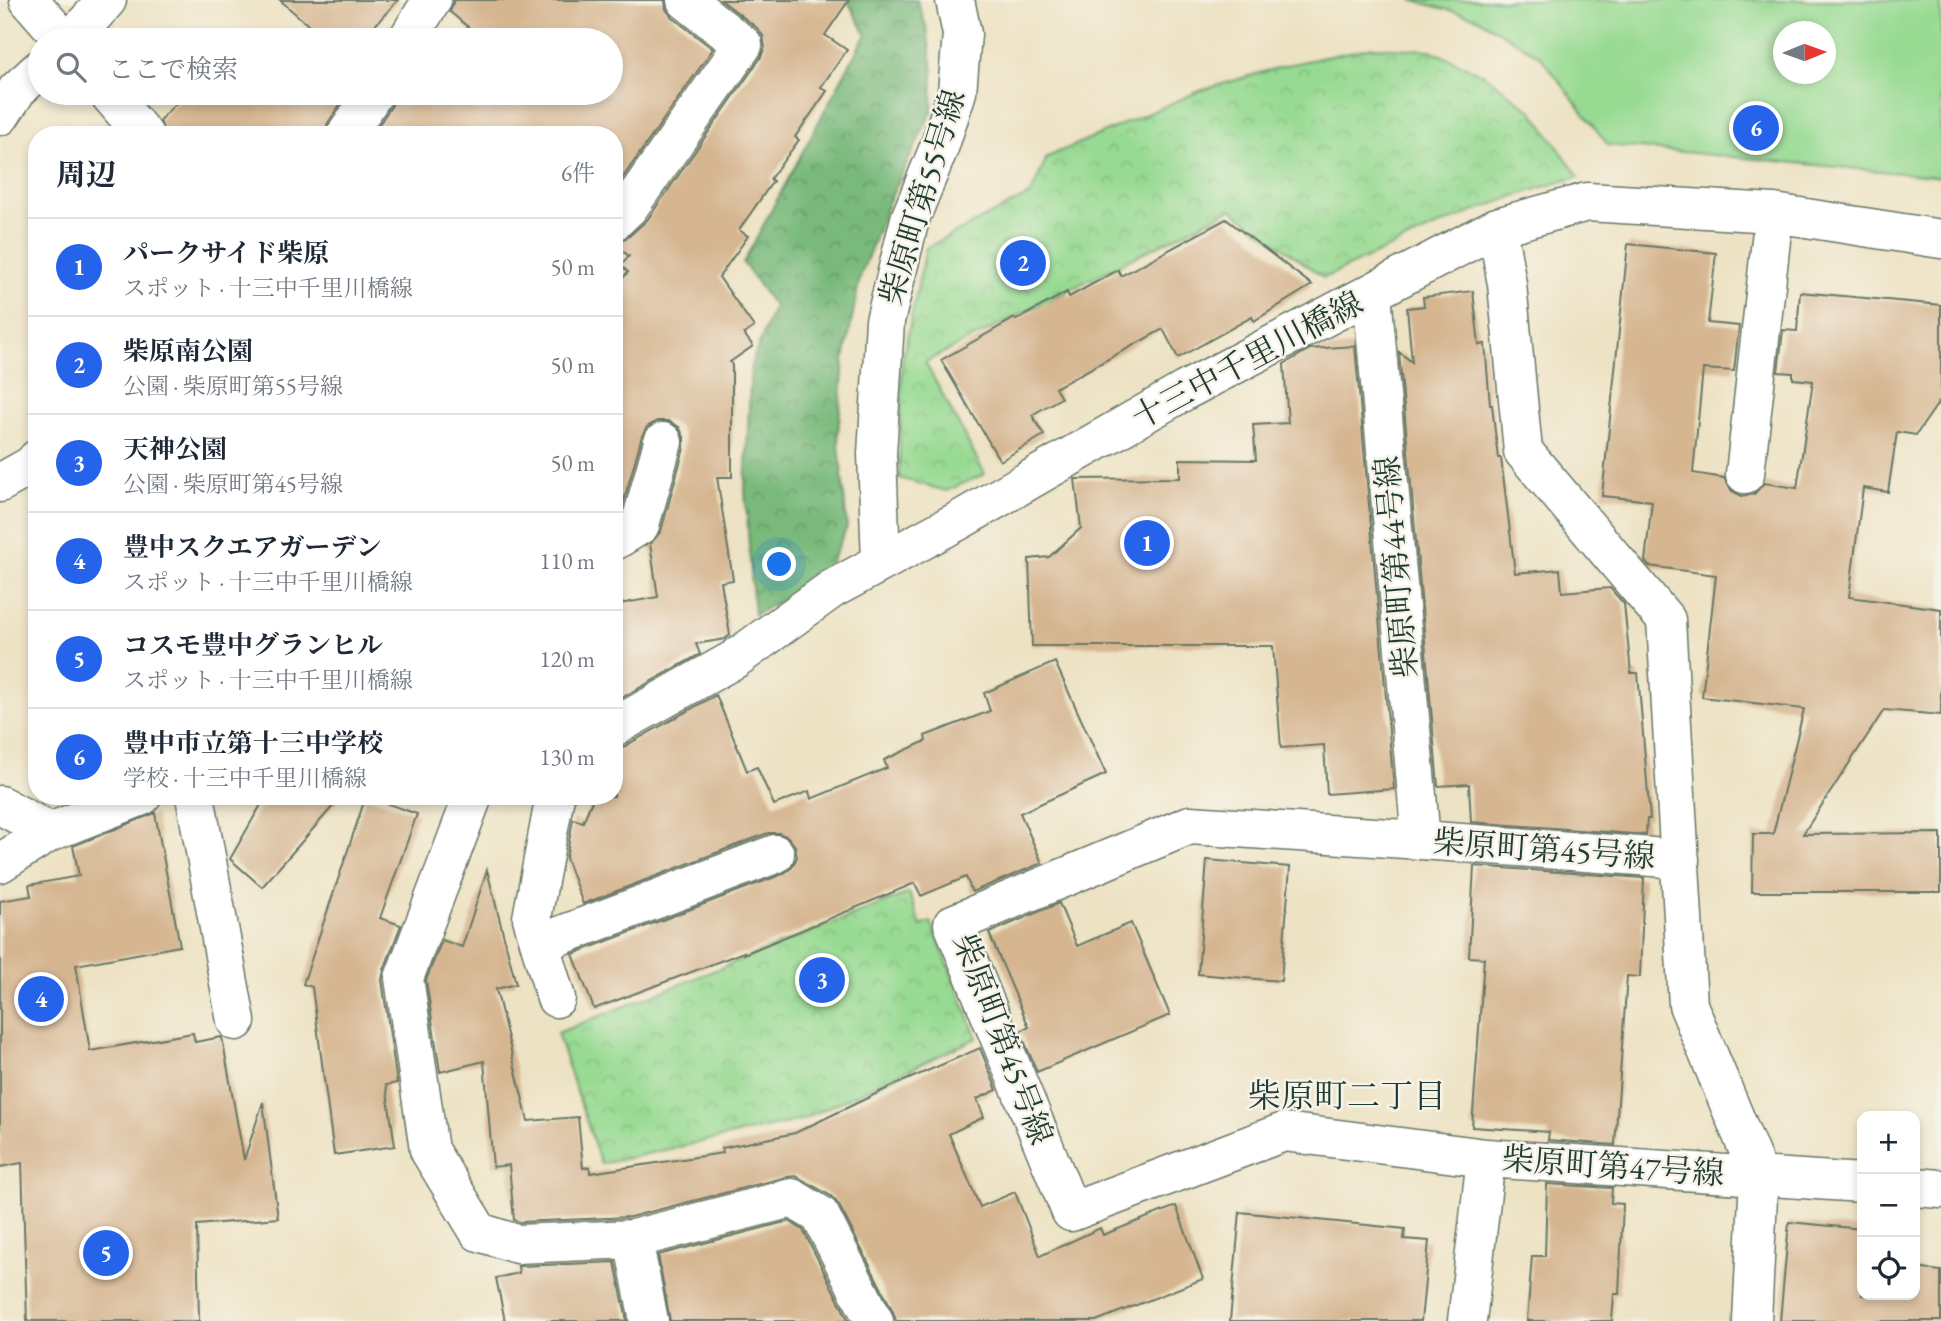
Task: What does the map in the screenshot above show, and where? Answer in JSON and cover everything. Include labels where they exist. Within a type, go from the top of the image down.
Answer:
[{"type":"street","points":[[29,0],[54,28]]},
{"type":"street","points":[[82,28],[107,0]]},
{"type":"street","points":[[414,28],[432,0]]},
{"type":"street","points":[[623,212],[743,45],[686,0]]},
{"type":"street","name":"柴原町第55号線","points":[[881,562],[877,454],[885,321],[910,219],[940,145],[957,92],[962,34],[955,0]]},
{"type":"street","points":[[0,116],[17,90],[28,80]]},
{"type":"street","points":[[118,105],[136,126]]},
{"type":"street","points":[[352,126],[366,105]]},
{"type":"street","name":"十三中千里川橋線","points":[[623,722],[735,659],[832,589],[1186,390],[1497,228],[1587,202],[1774,213],[1941,239]]},
{"type":"street","points":[[1745,474],[1774,213]]},
{"type":"street","points":[[1497,228],[1507,284],[1522,451],[1666,620],[1688,1005],[1759,1176],[1752,1321]]},
{"type":"street","name":"柴原町第44号線","points":[[1371,295],[1421,840]]},
{"type":"street","points":[[623,535],[640,525],[663,442]]},
{"type":"street","points":[[0,483],[28,466]]},
{"type":"street","points":[[0,805],[50,832]]},
{"type":"street","points":[[0,863],[50,832],[112,805]]},
{"type":"street","points":[[197,805],[236,1021]]},
{"type":"street","points":[[470,805],[404,978],[429,1150],[480,1232],[517,1244],[633,1240],[792,1198],[820,1215],[874,1321]]},
{"type":"street","points":[[553,805],[532,918],[556,998]]},
{"type":"street","name":"柴原町第45号線","points":[[1486,1158],[1284,1132],[1071,1212],[953,924],[1190,825],[1680,859]]},
{"type":"street","points":[[541,943],[775,854]]},
{"type":"street","name":"柴原町第47号線","points":[[1467,1321],[1486,1158],[1857,1183]]},
{"type":"street","points":[[1920,1187],[1941,1189]]},
{"type":"street","points":[[633,1240],[649,1321]]},
{"type":"green space","points":[[847,0],[917,0],[927,29],[933,71],[932,111],[889,201],[860,277],[844,360],[838,434],[847,527],[829,566],[806,587],[754,615],[745,490],[751,365],[774,306],[743,263],[866,34]]},
{"type":"green space","points":[[1411,0],[1941,0],[1941,177],[1608,145],[1541,57],[1475,17]]},
{"type":"green space","points":[[1373,47],[1430,50],[1485,75],[1533,112],[1579,177],[1481,209],[1324,278],[1231,209],[925,362],[985,474],[946,491],[899,478],[902,362],[926,248],[1031,194],[1047,157],[1202,90],[1287,65]]},
{"type":"green space","points":[[909,893],[921,926],[931,922],[977,1038],[801,1120],[601,1164],[557,1033]]},
{"type":"building","points":[[280,0],[398,0],[373,28],[312,28]]},
{"type":"building","points":[[454,0],[665,0],[666,9],[672,17],[713,49],[623,177],[623,126],[378,126],[392,105],[623,105],[623,28],[469,28],[450,12]]},
{"type":"building","points":[[721,0],[849,0],[825,35],[847,50],[821,87],[827,91],[795,137],[799,140],[770,179],[773,181],[739,230],[748,236],[719,277],[754,327],[744,334],[753,346],[730,362],[732,477],[717,477],[733,580],[721,582],[730,635],[725,639],[696,644],[700,654],[623,697],[623,603],[658,597],[650,544],[661,531],[684,448],[684,437],[679,427],[668,421],[657,421],[647,427],[623,504],[623,278],[628,272],[623,268],[623,264],[629,256],[623,252],[623,239],[647,220],[761,57],[765,47],[763,36],[757,28]]},
{"type":"building","points":[[174,105],[340,105],[327,126],[162,126],[160,120]]},
{"type":"building","points":[[1226,219],[1312,285],[1254,321],[1252,317],[1178,358],[1163,329],[1055,388],[1061,398],[1032,415],[1044,435],[1000,461],[941,360],[1067,292],[1069,297],[1118,270],[1121,276]]},
{"type":"building","points":[[1628,244],[1716,253],[1708,323],[1739,326],[1734,371],[1703,369],[1693,473],[1724,478],[1732,491],[1742,496],[1754,494],[1764,483],[1797,488],[1813,381],[1793,379],[1793,373],[1778,372],[1783,330],[1797,331],[1800,292],[1941,305],[1941,399],[1916,435],[1897,432],[1888,492],[1863,488],[1849,597],[1941,609],[1941,715],[1884,710],[1803,834],[1941,833],[1941,892],[1752,892],[1753,834],[1773,834],[1804,709],[1702,697],[1716,575],[1649,566],[1645,561],[1652,501],[1602,496]]},
{"type":"building","points":[[1473,291],[1479,345],[1485,344],[1490,405],[1498,458],[1501,458],[1515,573],[1560,569],[1562,592],[1610,588],[1624,604],[1631,673],[1638,673],[1650,819],[1647,819],[1646,835],[1471,822],[1469,784],[1438,786],[1399,352],[1412,362],[1407,308],[1424,306],[1423,297]]},
{"type":"building","points":[[1355,346],[1394,789],[1327,794],[1324,745],[1281,748],[1273,646],[1032,646],[1029,559],[1049,557],[1081,528],[1075,479],[1180,478],[1180,459],[1256,460],[1253,425],[1288,423],[1284,364],[1310,349]]},
{"type":"building","points":[[1055,662],[1106,774],[1020,813],[1042,863],[972,892],[966,877],[921,896],[915,883],[744,954],[594,1009],[573,954],[783,874],[792,867],[797,857],[795,846],[788,837],[779,833],[768,833],[583,904],[566,858],[573,819],[583,822],[590,805],[623,805],[623,747],[716,695],[747,771],[757,767],[774,805],[809,791],[811,799],[887,768],[884,760],[926,741],[925,736],[990,711],[984,693]]},
{"type":"building","points":[[261,805],[334,805],[262,887],[230,859]]},
{"type":"building","points":[[363,805],[392,805],[417,814],[380,918],[401,925],[382,980],[397,1083],[386,1085],[395,1146],[334,1155],[312,987],[303,984]]},
{"type":"building","points":[[155,813],[180,946],[76,965],[90,1051],[193,1033],[195,1042],[222,1037],[244,1160],[263,1102],[278,1218],[197,1225],[199,1321],[27,1321],[22,1163],[0,1167],[0,901],[31,896],[29,885],[79,876],[73,846]]},
{"type":"building","points":[[1207,860],[1290,867],[1281,981],[1198,974]]},
{"type":"building","points":[[1474,866],[1644,878],[1640,977],[1627,976],[1615,1145],[1548,1140],[1549,1132],[1472,1127],[1484,958],[1469,957]]},
{"type":"building","points":[[487,870],[516,984],[496,989],[528,1121],[578,1117],[583,1168],[590,1167],[590,1173],[723,1153],[722,1148],[795,1133],[980,1048],[997,1090],[977,1099],[984,1117],[949,1134],[980,1207],[1015,1192],[1040,1256],[1100,1228],[1103,1235],[1176,1206],[1203,1279],[1096,1321],[896,1321],[839,1205],[831,1196],[796,1176],[630,1217],[520,1222],[514,1220],[509,1165],[493,1167],[484,1061],[440,1072],[426,980],[442,940],[462,947]]},
{"type":"building","points":[[1059,903],[1077,946],[1131,923],[1170,1015],[1037,1072],[1020,1031],[1029,1027],[989,933]]},
{"type":"building","points":[[1547,1184],[1612,1188],[1611,1203],[1623,1204],[1619,1294],[1614,1294],[1612,1321],[1527,1321],[1532,1256],[1545,1256]]},
{"type":"building","points":[[1240,1212],[1405,1229],[1404,1239],[1429,1241],[1421,1321],[1230,1321]]},
{"type":"building","points":[[789,1221],[803,1230],[849,1321],[670,1321],[658,1255]]},
{"type":"building","points":[[1789,1222],[1857,1229],[1857,1300],[1920,1300],[1920,1269],[1941,1271],[1941,1321],[1780,1321]]},
{"type":"building","points":[[615,1262],[627,1321],[505,1321],[496,1278],[519,1273],[518,1266]]},
{"type":"place","name":"豊中市立第十三中学校","points":[[1756,128]]},
{"type":"place","name":"柴原南公園","points":[[1023,263]]},
{"type":"place","name":"パークサイド柴原","points":[[1147,543]]},
{"type":"place","name":"天神公園","points":[[822,980]]},
{"type":"place","name":"豊中スクエアガーデン","points":[[41,999]]},
{"type":"place","name":"コスモ豊中グランヒル","points":[[106,1253]]},
{"type":"district","name":"柴原町二丁目","points":[[1347,1095]]}]
